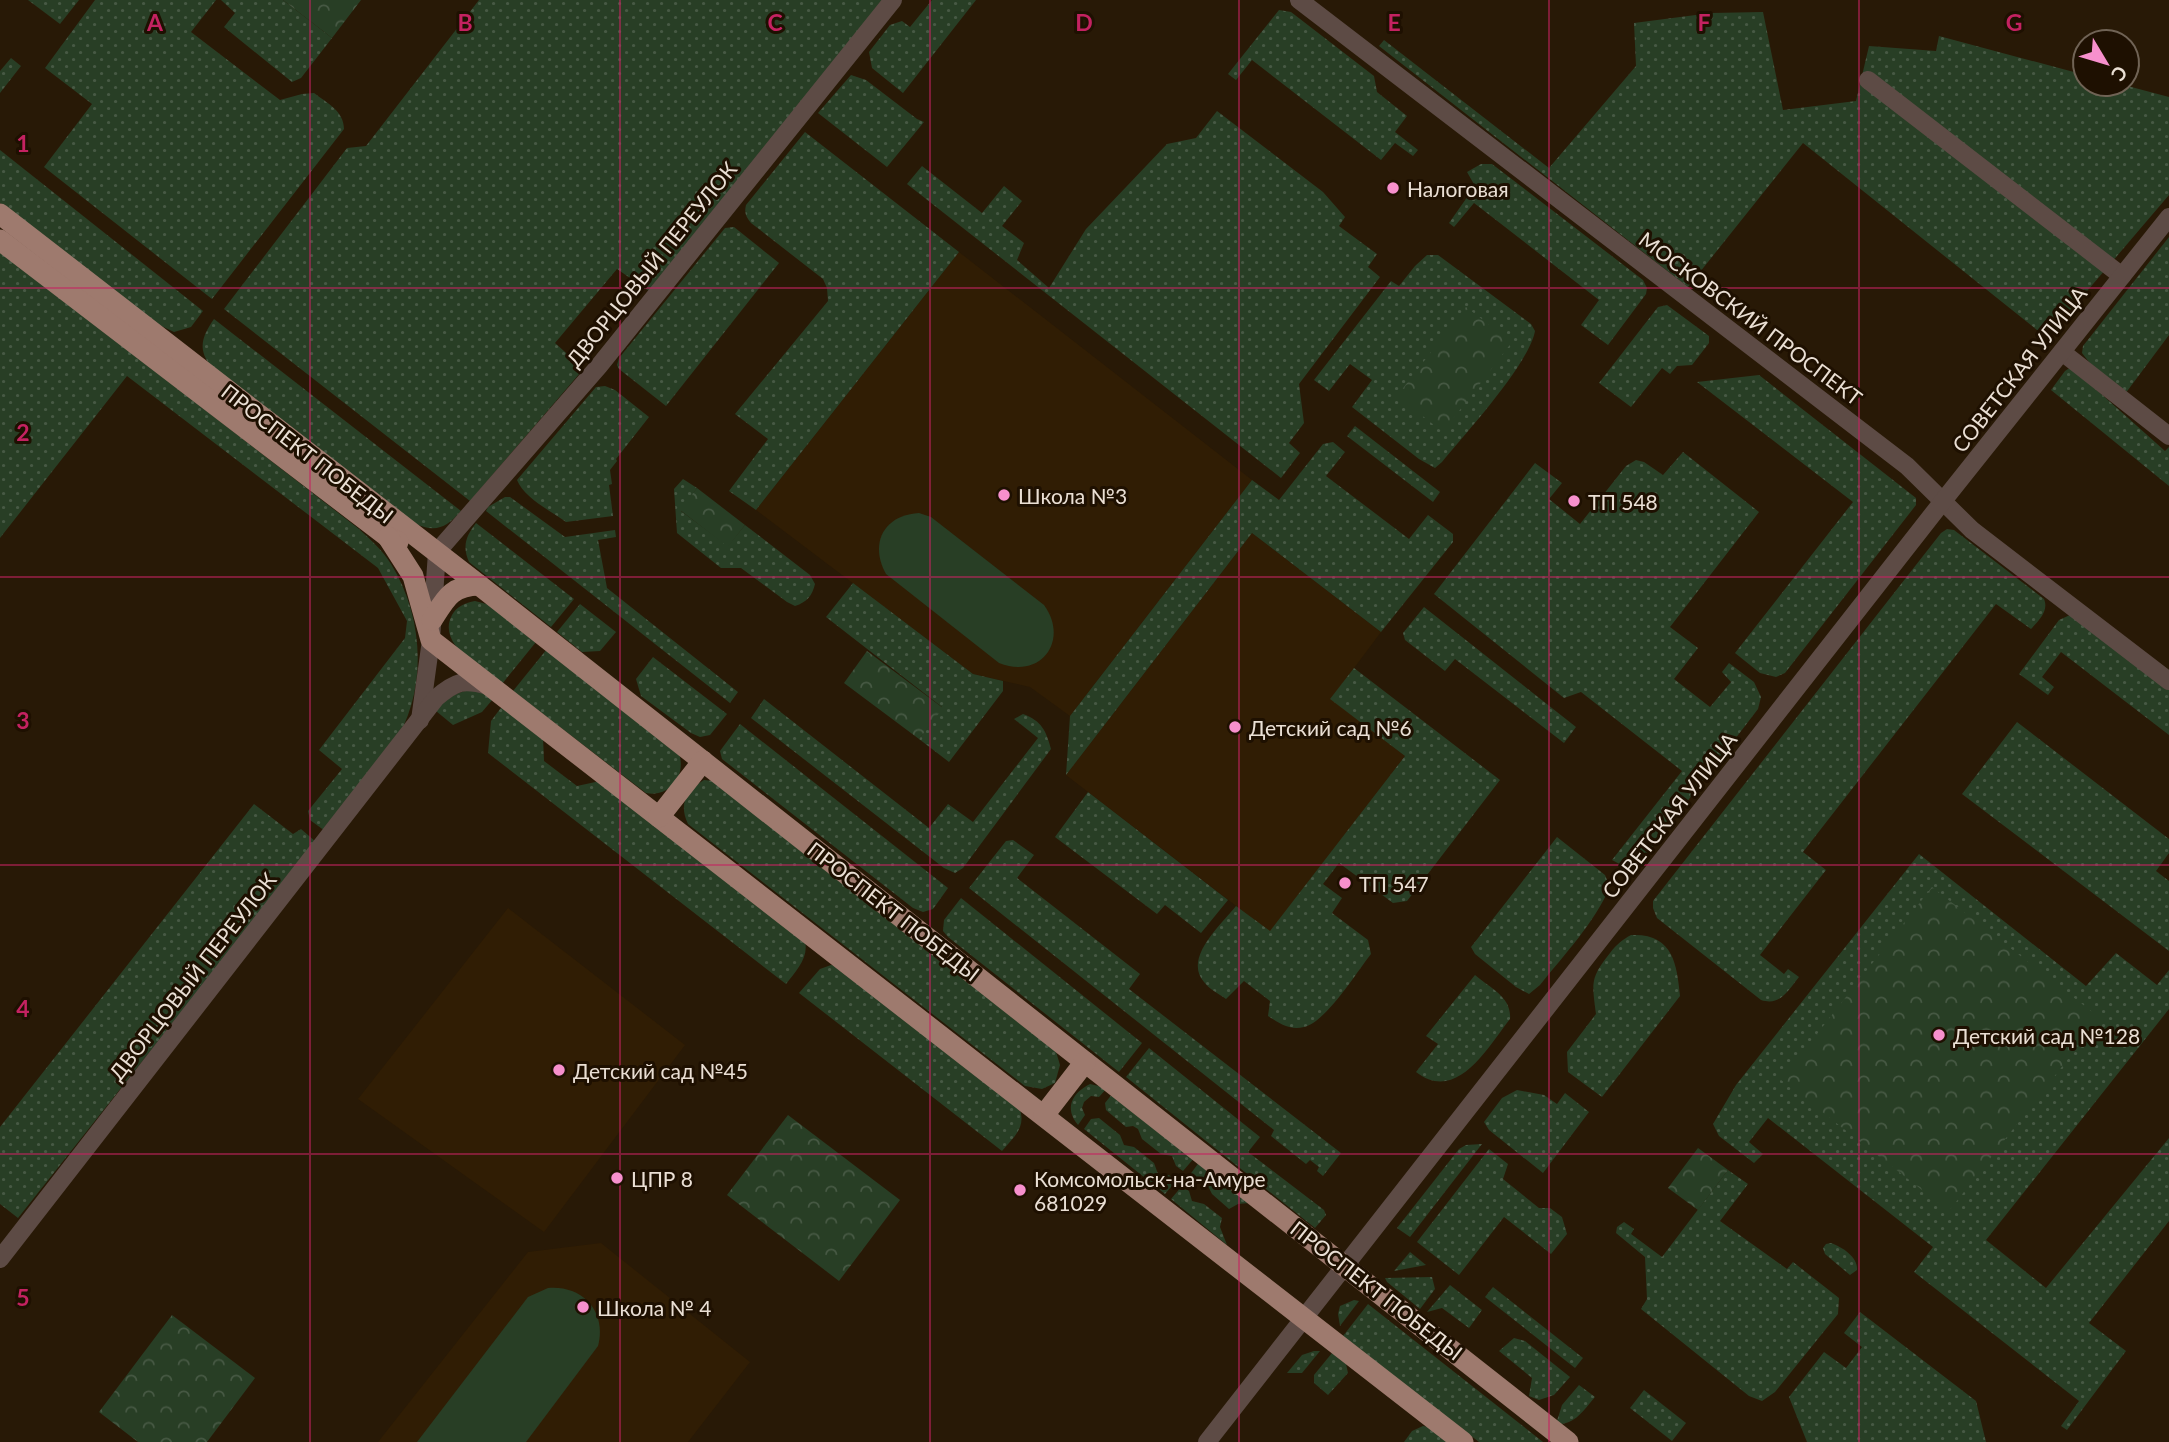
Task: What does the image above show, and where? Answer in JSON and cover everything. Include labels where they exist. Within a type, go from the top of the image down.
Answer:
[{"type":"main road","name":"ПРОСПЕКТ ПОБЕДЫ","points":[[0,214],[388,537],[413,550],[437,552]]},
{"type":"main road","name":"ПРОСПЕКТ ПОБЕДЫ","points":[[0,240],[174,361],[437,552],[1568,1442]]},
{"type":"main road","name":"ПРОСПЕКТ ПОБЕДЫ","points":[[388,537],[413,576],[432,630]]},
{"type":"main road","points":[[479,585],[464,586],[448,595],[432,630],[491,686],[1463,1442]]},
{"type":"main road","points":[[659,817],[703,761]]},
{"type":"main road","points":[[1044,1115],[1086,1062]]},
{"type":"street","name":"ДВОРЦОВЫЙ ПЕРЕУЛОК","points":[[437,552],[599,366],[893,0]]},
{"type":"street","name":"МОСКОВСКИЙ ПРОСПЕКТ","points":[[1298,0],[1896,457],[1972,530],[2169,681]]},
{"type":"street","points":[[1868,80],[2122,276]]},
{"type":"street","name":"СОВЕТСКАЯ УЛИЦА","points":[[1207,1442],[1943,501],[2169,217]]},
{"type":"street","points":[[2062,352],[2169,436]]},
{"type":"street","points":[[432,630],[437,552]]},
{"type":"street","name":"ДВОРЦОВЫЙ ПЕРЕУЛОК","points":[[419,720],[432,630]]},
{"type":"street","name":"ДВОРЦОВЫЙ ПЕРЕУЛОК","points":[[0,1259],[436,698],[450,686],[467,680],[491,686]]},
{"type":"shaded area","name":"Школа №3","points":[[959,252],[1252,480],[1070,716],[1030,687],[973,674],[756,510]]},
{"type":"shaded area","name":"Детский сад №6","points":[[1252,533],[1381,632],[1331,699],[1405,756],[1270,932],[1066,775]]},
{"type":"shaded area","points":[[508,908],[685,1045],[544,1232],[358,1099]]},
{"type":"shaded area","name":"Школа № 4","points":[[601,1243],[750,1362],[688,1442],[378,1442],[528,1252]]},
{"type":"green space","points":[[28,0],[79,0],[60,24]]},
{"type":"green space","points":[[95,0],[216,0],[191,32],[280,100],[314,93],[341,117],[344,129],[212,299],[44,167],[92,104],[45,68]]},
{"type":"green space","points":[[221,0],[283,0],[332,38],[301,78],[292,82],[224,27],[235,13]]},
{"type":"green space","points":[[283,0],[361,0],[332,38]]},
{"type":"green space","points":[[479,0],[883,0],[649,291],[617,269],[555,343],[583,368],[470,501],[224,309],[347,148],[366,146]]},
{"type":"green space","points":[[932,0],[976,0],[903,93],[872,68],[869,52],[890,25],[902,21],[910,27]]},
{"type":"green space","points":[[1279,10],[1291,12],[1374,76],[1377,92],[1407,116],[1395,132],[1418,150],[1413,156],[1395,143],[1381,160],[1252,60],[1236,80],[1228,74]]},
{"type":"green space","points":[[1763,12],[1783,110],[1856,101],[1869,46],[1936,51],[1939,36],[2071,71],[2071,98],[2141,98],[2141,90],[2169,97],[2169,195],[2047,338],[1803,143],[1688,287],[1379,46],[1384,40],[1549,168],[1636,66],[1634,23],[1711,13]]},
{"type":"green space","points":[[11,58],[21,66],[0,93],[0,71]]},
{"type":"green space","points":[[851,75],[866,80],[924,122],[887,167],[818,113]]},
{"type":"green space","points":[[1217,111],[1323,192],[1345,217],[1339,226],[1377,254],[1368,267],[1380,277],[1299,384],[1304,423],[1289,443],[1300,453],[1281,478],[907,184],[922,166],[982,213],[1004,186],[1022,201],[1002,226],[1024,243],[1017,260],[1049,288],[1086,229],[1167,144],[1196,138]]},
{"type":"green space","points":[[805,132],[959,252],[756,510],[729,491],[768,439],[735,414],[828,301],[823,279],[751,223],[745,208]]},
{"type":"green space","points":[[0,150],[203,311],[191,327],[174,332],[155,323],[0,203]]},
{"type":"green space","points":[[1481,164],[1492,164],[1643,280],[1647,288],[1646,294],[1608,345],[1581,325],[1599,300],[1474,203],[1454,227],[1449,223],[1475,186],[1467,172]]},
{"type":"green space","points":[[734,227],[779,263],[666,406],[619,369],[619,358],[725,228]]},
{"type":"green space","points":[[2169,237],[2169,335],[2125,394],[2089,362],[2082,353],[2083,346]]},
{"type":"green space","points":[[0,251],[359,529],[391,564],[411,608],[416,632],[418,656],[412,703],[404,726],[392,747],[325,831],[310,820],[308,811],[342,769],[319,750],[405,638],[407,621],[378,568],[127,376],[0,538]]},
{"type":"green space","points":[[1427,255],[1438,255],[1531,324],[1535,331],[1530,345],[1509,379],[1435,468],[1419,459],[1352,407],[1372,380],[1350,364],[1329,391],[1314,380],[1391,281],[1399,286]]},
{"type":"green space","points":[[1667,305],[1709,336],[1709,343],[1692,365],[1677,366],[1670,374],[1662,368],[1631,407],[1599,383],[1658,307]]},
{"type":"green space","points":[[1466,307],[1512,342],[1443,432],[1397,396]]},
{"type":"green space","points":[[214,319],[461,511],[440,527],[429,528],[415,523],[210,365],[204,353],[203,342]]},
{"type":"green space","points":[[2071,367],[2165,451],[2169,447],[2169,486],[2051,390]]},
{"type":"green space","points":[[1759,375],[1916,498],[1916,505],[1785,673],[1776,677],[1760,673],[1735,653],[1853,502],[1697,382]]},
{"type":"green space","points":[[605,386],[615,390],[649,417],[610,470],[613,516],[566,522],[526,493],[517,480],[596,387]]},
{"type":"green space","points":[[1355,426],[1440,492],[1433,502],[1347,436]]},
{"type":"green space","points":[[1333,442],[1345,452],[1326,476],[1409,539],[1428,515],[1453,534],[1453,542],[1381,632],[1252,533],[1066,775],[1070,716],[1252,480],[1279,500],[1323,444]]},
{"type":"green space","points":[[1683,452],[1759,512],[1670,627],[1698,648],[1674,679],[1710,707],[1731,682],[1722,672],[1729,663],[1754,682],[1761,697],[1758,709],[1640,863],[1627,868],[1612,860],[1682,771],[1581,692],[1564,698],[1434,594],[1535,463],[1562,483],[1549,499],[1580,524],[1626,466],[1636,460],[1644,462],[1663,475]]},
{"type":"green space","points":[[683,479],[697,488],[681,511],[728,546],[745,525],[810,575],[815,584],[808,598],[795,606],[741,568],[721,568],[677,533],[674,489]]},
{"type":"green space","points":[[697,488],[745,525],[728,547],[680,510]]},
{"type":"green space","points":[[505,497],[510,497],[565,537],[615,530],[616,537],[598,540],[607,588],[738,692],[730,703],[486,511]]},
{"type":"green space","points":[[919,513],[931,517],[1044,605],[1054,632],[1047,654],[1038,662],[1014,667],[999,663],[886,574],[879,552],[883,533],[897,519]]},
{"type":"green space","points":[[476,523],[574,599],[551,627],[469,562],[466,541]]},
{"type":"green space","points":[[1947,529],[1954,530],[2044,599],[2044,611],[2031,629],[1996,604],[1803,852],[1826,870],[1760,955],[1784,974],[1788,969],[1799,977],[1778,999],[1761,1000],[1657,918],[1653,901],[1941,533]]},
{"type":"green space","points":[[853,583],[973,674],[1003,681],[1003,691],[949,762],[919,739],[942,707],[826,617]]},
{"type":"green space","points":[[475,601],[490,605],[536,642],[502,684],[464,655],[450,636],[449,626],[454,612],[462,605]]},
{"type":"green space","points":[[580,604],[616,632],[600,651],[582,652],[557,632]]},
{"type":"green space","points":[[1424,607],[1576,727],[1564,743],[1455,659],[1445,671],[1405,640],[1403,633]]},
{"type":"green space","points":[[2070,615],[2169,688],[2169,735],[2061,652],[2042,677],[2054,687],[2048,695],[2019,674],[2059,620]]},
{"type":"green space","points":[[547,649],[678,751],[681,768],[679,776],[669,788],[655,794],[646,793],[513,691]]},
{"type":"green space","points":[[867,651],[943,708],[919,739],[844,683]]},
{"type":"green space","points":[[653,657],[727,714],[710,735],[700,737],[691,733],[641,696],[636,679]]},
{"type":"green space","points":[[1354,668],[1500,780],[1407,901],[1393,903],[1339,863],[1323,884],[1342,898],[1332,913],[1368,940],[1371,954],[1322,1016],[1304,1027],[1294,1028],[1268,1016],[1270,1001],[1244,981],[1226,999],[1214,991],[1204,982],[1198,963],[1206,942],[1236,906],[1270,931],[1405,756],[1330,699]]},
{"type":"green space","points":[[470,690],[480,691],[493,699],[482,712],[453,725],[436,711],[451,697]]},
{"type":"green space","points":[[764,699],[929,828],[948,804],[973,822],[1038,738],[1014,719],[1023,714],[1039,723],[1051,749],[963,868],[955,873],[944,868],[751,718]]},
{"type":"green space","points":[[503,705],[543,737],[544,761],[577,786],[600,781],[805,941],[803,959],[786,984],[488,753],[491,721]]},
{"type":"green space","points":[[2017,722],[2169,839],[2169,853],[2156,871],[2169,881],[2169,951],[1962,794]]},
{"type":"green space","points":[[740,724],[948,888],[933,909],[923,912],[913,908],[722,759],[720,751]]},
{"type":"green space","points":[[704,780],[714,781],[1054,1045],[1060,1065],[1055,1083],[1042,1089],[1025,1086],[688,824],[684,811],[686,799],[692,789]]},
{"type":"green space","points":[[1088,792],[1228,900],[1201,933],[1165,905],[1157,914],[1055,837]]},
{"type":"green space","points":[[254,804],[293,834],[301,829],[316,842],[18,1218],[0,1204],[0,1127]]},
{"type":"green space","points":[[1557,837],[1605,875],[1610,887],[1578,938],[1540,985],[1529,994],[1516,987],[1475,954],[1471,947]]},
{"type":"green space","points":[[1013,840],[1034,855],[1017,878],[1140,974],[1129,989],[1341,1153],[1323,1176],[1317,1171],[1319,1167],[1310,1160],[1306,1164],[1271,1136],[1274,1130],[969,888],[1006,841]]},
{"type":"green space","points":[[1919,854],[2086,986],[2116,953],[2157,985],[2169,970],[2169,1009],[1986,1240],[2046,1288],[2169,1138],[2169,1221],[2089,1323],[2126,1351],[2067,1430],[2061,1426],[2079,1401],[1914,1272],[1933,1247],[1768,1118],[1749,1142],[1763,1154],[1754,1163],[1719,1136],[1713,1124],[1736,1085]]},
{"type":"green space","points":[[1932,887],[2100,1018],[1949,1211],[1781,1080]]},
{"type":"green space","points":[[961,898],[1142,1043],[1119,1072],[948,937],[943,931],[944,920]]},
{"type":"green space","points":[[1631,935],[1656,939],[1664,945],[1674,962],[1680,996],[1602,1097],[1568,1072],[1567,1052],[1596,1014],[1593,988],[1599,969],[1615,947]]},
{"type":"green space","points":[[831,965],[840,966],[1020,1110],[1020,1127],[1002,1151],[799,993],[820,969]]},
{"type":"green space","points":[[1475,975],[1504,999],[1510,1011],[1510,1019],[1470,1068],[1458,1077],[1445,1081],[1431,1080],[1416,1072],[1438,1044],[1426,1036]]},
{"type":"green space","points":[[1149,1048],[1260,1137],[1248,1152],[1324,1210],[1326,1215],[1315,1228],[1126,1077]]},
{"type":"green space","points":[[1090,1084],[1107,1088],[1099,1097],[1091,1096],[1084,1102],[1082,1108],[1085,1115],[1078,1125],[1071,1113],[1072,1102],[1079,1092]]},
{"type":"green space","points":[[1517,1090],[1544,1095],[1557,1104],[1565,1093],[1589,1112],[1543,1173],[1489,1130],[1484,1122],[1502,1098]]},
{"type":"green space","points":[[1113,1093],[1195,1157],[1183,1171],[1176,1166],[1172,1156],[1161,1154],[1142,1139],[1138,1129],[1133,1126],[1126,1127],[1106,1110],[1105,1103]]},
{"type":"green space","points":[[788,1115],[900,1200],[839,1281],[727,1195]]},
{"type":"green space","points":[[1099,1118],[1120,1135],[1124,1145],[1134,1147],[1154,1163],[1158,1174],[1169,1175],[1176,1181],[1165,1194],[1084,1129],[1091,1119]]},
{"type":"green space","points":[[1482,1144],[1410,1237],[1397,1228],[1459,1149],[1466,1145]]},
{"type":"green space","points":[[1698,1148],[1728,1170],[1698,1210],[1668,1188]]},
{"type":"green space","points":[[1489,1149],[1508,1164],[1503,1179],[1539,1208],[1550,1208],[1562,1217],[1567,1234],[1551,1254],[1504,1217],[1459,1275],[1417,1242]]},
{"type":"green space","points":[[1200,1161],[1249,1203],[1238,1204],[1229,1209],[1212,1194],[1207,1184],[1196,1182],[1189,1176]]},
{"type":"green space","points":[[1728,1170],[1748,1184],[1720,1221],[1787,1269],[1793,1262],[1839,1298],[1838,1314],[1775,1392],[1762,1401],[1749,1396],[1641,1309],[1647,1299],[1645,1257],[1616,1233],[1617,1227],[1624,1222],[1634,1229],[1631,1234],[1662,1257]]},
{"type":"green space","points":[[1182,1186],[1189,1191],[1192,1201],[1204,1204],[1222,1218],[1220,1227],[1227,1245],[1171,1199]]},
{"type":"green space","points":[[1831,1243],[1852,1257],[1857,1270],[1850,1275],[1825,1254],[1823,1248]]},
{"type":"green space","points":[[1410,1252],[1426,1265],[1394,1271]]},
{"type":"green space","points":[[1432,1277],[1435,1289],[1420,1309],[1385,1278]]},
{"type":"green space","points":[[1450,1285],[1482,1310],[1469,1328],[1442,1308],[1427,1312]]},
{"type":"green space","points":[[1493,1287],[1583,1358],[1575,1368],[1485,1297]]},
{"type":"green space","points":[[548,1288],[572,1291],[590,1303],[599,1322],[600,1334],[598,1346],[526,1442],[417,1442],[528,1297]]},
{"type":"green space","points":[[1354,1300],[1359,1301],[1340,1326],[1340,1306]]},
{"type":"green space","points":[[1368,1304],[1543,1442],[1479,1442],[1343,1336]]},
{"type":"green space","points":[[1860,1312],[1976,1401],[1986,1442],[1807,1442],[1789,1397],[1824,1352],[1846,1368],[1862,1347],[1844,1333]]},
{"type":"green space","points":[[172,1315],[255,1378],[207,1442],[138,1442],[99,1412]]},
{"type":"green space","points":[[1514,1338],[1525,1341],[1570,1377],[1554,1395],[1539,1400],[1529,1396],[1532,1378],[1499,1351]]},
{"type":"green space","points":[[1320,1351],[1302,1373],[1287,1373],[1302,1355]]},
{"type":"green space","points":[[1332,1353],[1346,1364],[1348,1373],[1328,1395],[1314,1383],[1314,1375]]},
{"type":"green space","points":[[1579,1385],[1595,1397],[1574,1420],[1556,1424],[1562,1405]]},
{"type":"green space","points":[[1644,1390],[1686,1423],[1672,1441],[1630,1408]]},
{"type":"green space","points":[[1423,1426],[1450,1442],[1404,1442],[1412,1431]]},
{"type":"place","name":"Налоговая","points":[[1393,188]]},
{"type":"place","name":"Школа №3","points":[[1004,495]]},
{"type":"place","name":"ТП 548","points":[[1574,501]]},
{"type":"place","name":"Детский сад №6","points":[[1235,727]]},
{"type":"place","name":"ТП 547","points":[[1345,883]]},
{"type":"place","name":"Детский сад №128","points":[[1939,1035]]},
{"type":"place","name":"Детский сад №45","points":[[559,1070]]},
{"type":"place","name":"ЦПР 8","points":[[617,1178]]},
{"type":"place","name":"Комсомольск-на-Амуре 681029","points":[[1020,1190]]},
{"type":"place","name":"Школа № 4","points":[[583,1307]]}]
